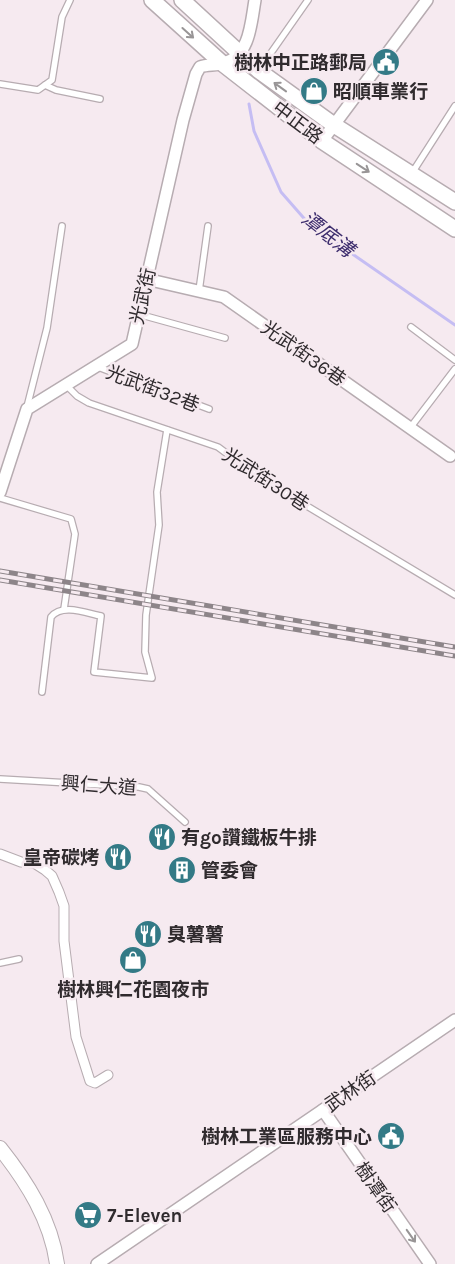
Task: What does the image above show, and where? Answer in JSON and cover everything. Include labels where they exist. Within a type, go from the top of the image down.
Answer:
[{"type":"main road","name":"中正路","points":[[152,0],[223,64],[322,141],[455,229]]},
{"type":"main road","name":"中正路","points":[[182,0],[239,55],[259,71],[334,125],[455,202]]},
{"type":"street","points":[[223,64],[239,55],[246,46],[255,0]]},
{"type":"street","points":[[322,141],[427,0]]},
{"type":"street","name":"光武街","points":[[27,409],[98,367],[132,344],[196,74],[200,67],[223,64]]},
{"type":"street","name":"光武街36巷","points":[[146,280],[224,297],[450,456]]},
{"type":"street","points":[[0,492],[27,409]]},
{"type":"street","points":[[0,854],[21,862],[34,863],[52,876],[64,906],[65,957],[79,1050],[90,1081],[95,1083],[108,1075]]},
{"type":"street","name":"武林街","points":[[96,1264],[455,1020]]},
{"type":"street","name":"樹潭街","points":[[323,1110],[430,1264]]},
{"type":"street","points":[[0,1148],[22,1176],[40,1206],[58,1264]]},
{"type":"lane","points":[[0,84],[38,90],[52,80],[62,17],[70,0]]},
{"type":"lane","points":[[259,71],[308,0]]},
{"type":"lane","points":[[45,85],[56,90],[100,99]]},
{"type":"lane","points":[[412,173],[455,106]]},
{"type":"lane","points":[[27,409],[47,328],[62,226]]},
{"type":"lane","points":[[199,291],[208,226]]},
{"type":"lane","points":[[138,314],[225,338]]},
{"type":"lane","points":[[411,327],[455,360]]},
{"type":"lane","name":"光武街32巷","points":[[98,367],[208,409]]},
{"type":"lane","points":[[410,428],[455,369]]},
{"type":"lane","name":"光武街30巷","points":[[67,386],[77,396],[89,403],[218,447],[257,476],[455,595]]},
{"type":"lane","points":[[42,692],[51,617],[55,612],[64,610],[101,616],[94,672],[152,678],[145,652],[146,615],[159,525],[157,492],[167,430]]},
{"type":"lane","points":[[0,498],[71,519],[76,534],[64,610]]},
{"type":"lane","name":"興仁大道","points":[[0,779],[148,789],[185,822]]},
{"type":"lane","points":[[0,962],[20,959]]},
{"type":"waterway","name":"潭底溝","points":[[249,104],[254,131],[281,192],[309,224],[455,325]]},
{"type":"railway","points":[[0,571],[455,647]]},
{"type":"railway","points":[[0,580],[455,656]]},
{"type":"place","name":"樹林中正路郵局","points":[[386,62]]},
{"type":"place","name":"昭順車業行","points":[[314,91]]},
{"type":"place","name":"有go讚鐵板牛排","points":[[162,837]]},
{"type":"place","name":"皇帝碳烤","points":[[118,857]]},
{"type":"place","name":"管委會","points":[[182,870]]},
{"type":"place","name":"臭薯薯","points":[[148,934]]},
{"type":"place","name":"樹林興仁花園夜市","points":[[133,960]]},
{"type":"place","name":"樹林工業區服務中心","points":[[391,1136]]},
{"type":"place","name":"7-Eleven","points":[[88,1215]]}]
